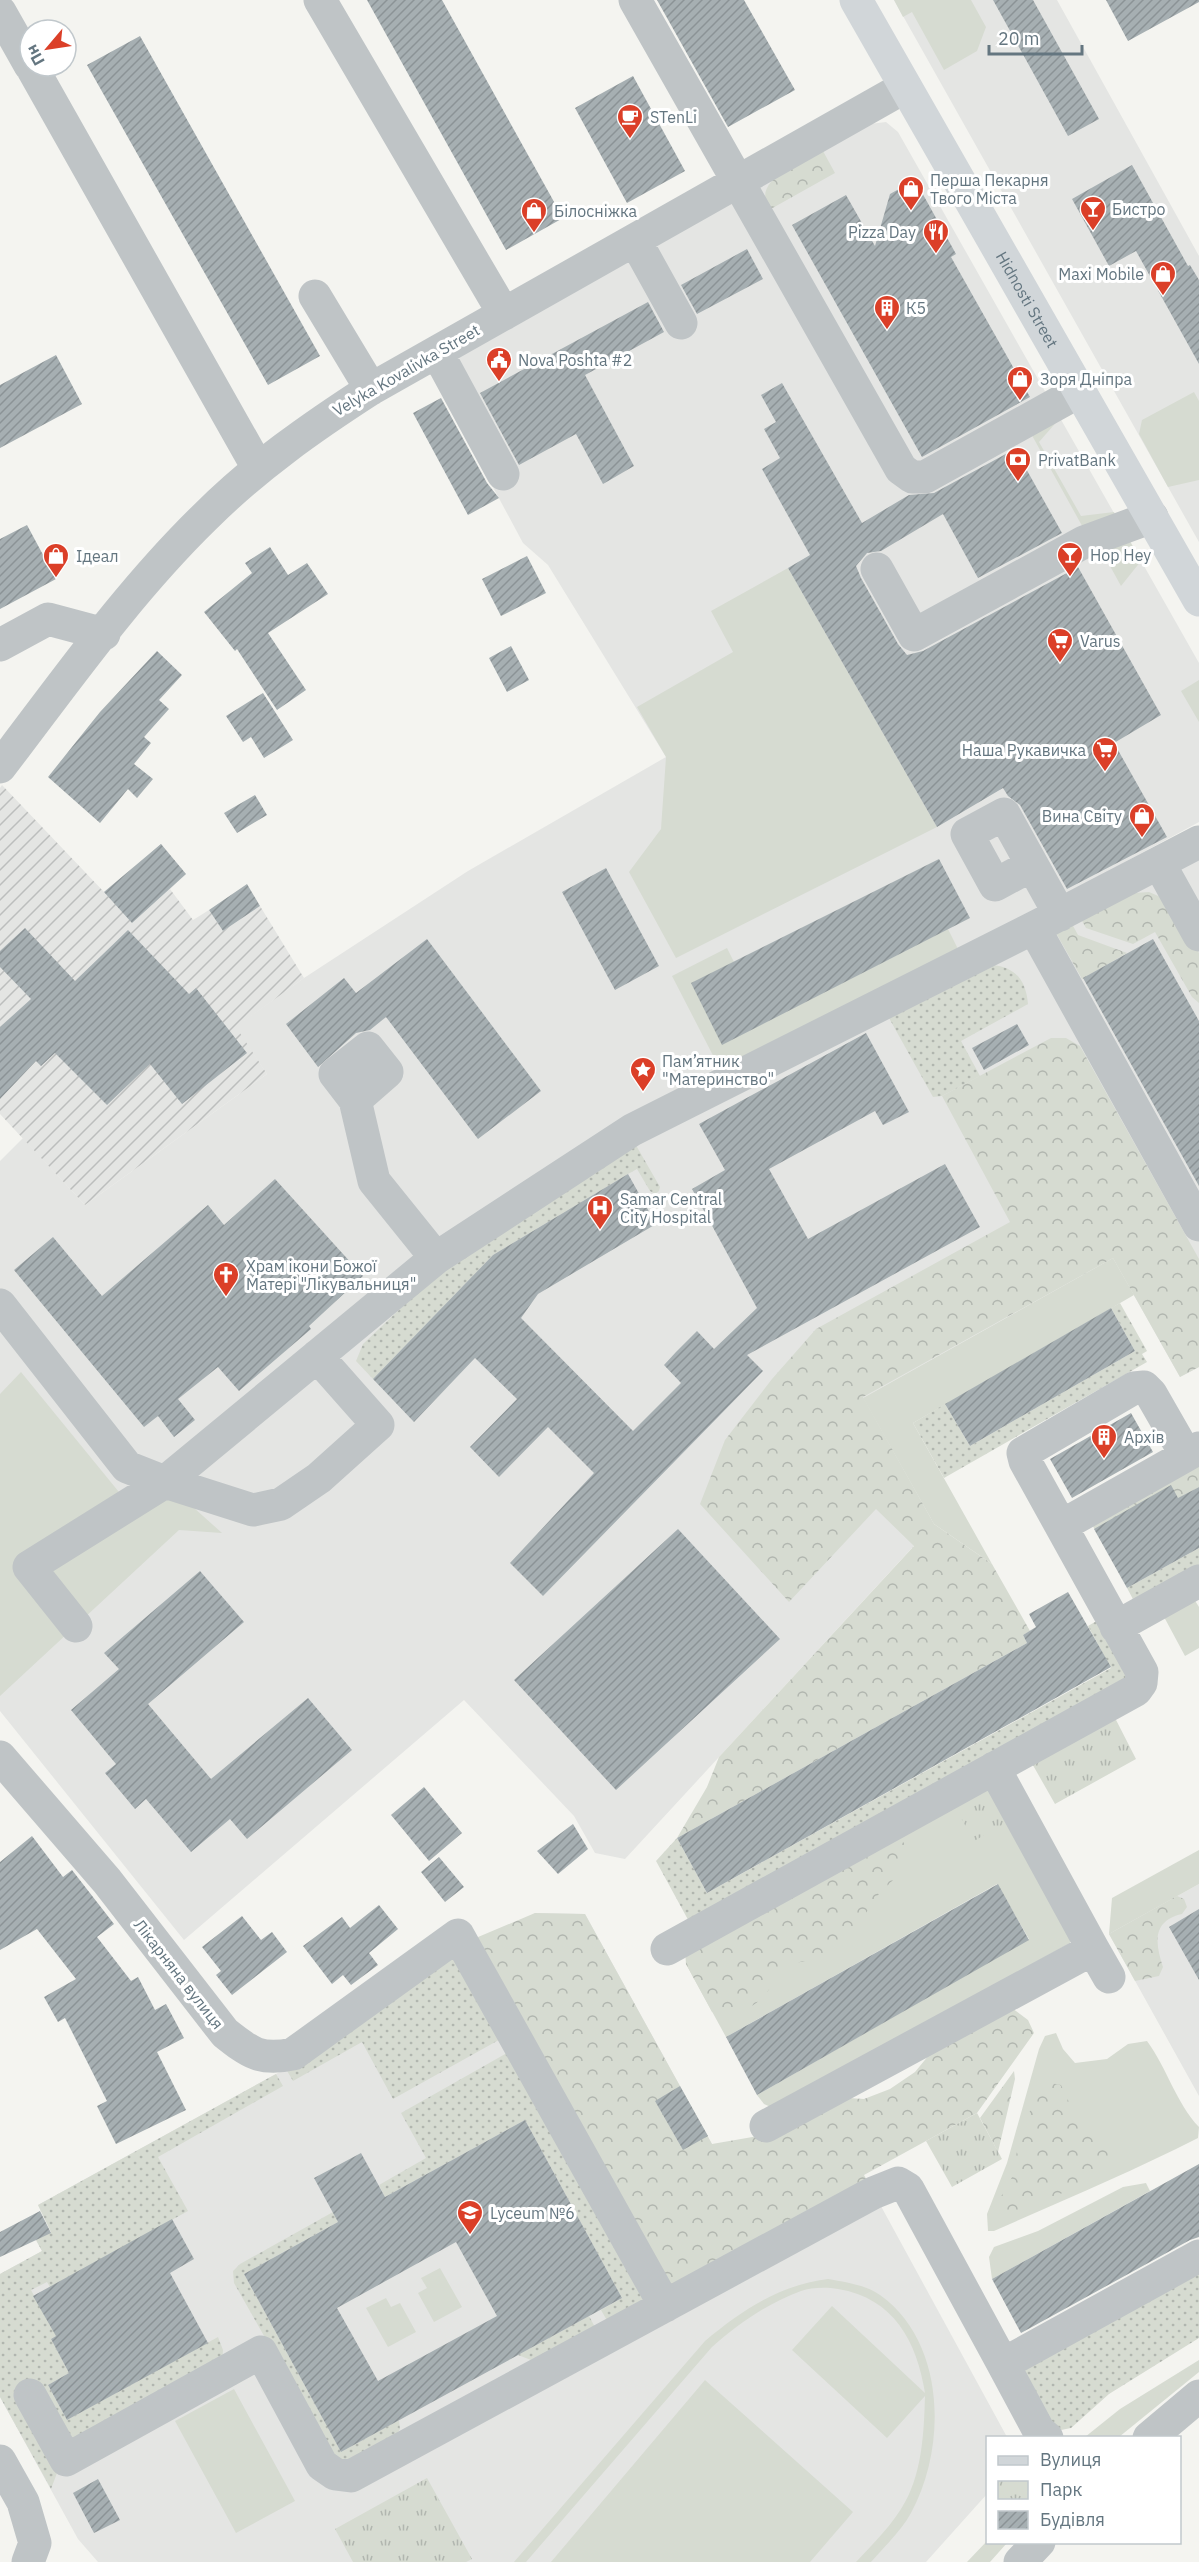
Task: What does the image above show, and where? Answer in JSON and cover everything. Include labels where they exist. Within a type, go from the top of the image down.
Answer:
[{"type":"main road","name":"Hidnosti Street","points":[[856,0],[1199,600]]},
{"type":"street","points":[[320,0],[504,314]]},
{"type":"street","points":[[635,0],[901,469],[912,477],[925,477],[1080,391]]},
{"type":"street","points":[[0,12],[18,44]]},
{"type":"street","points":[[37,78],[258,468]]},
{"type":"street","name":"Velyka Kovalivka Street","points":[[1,763],[148,579],[205,517],[258,468],[317,423],[371,389],[905,87]]},
{"type":"street","points":[[635,240],[681,323]]},
{"type":"street","points":[[315,296],[371,389]]},
{"type":"street","points":[[437,352],[503,474]]},
{"type":"street","points":[[877,569],[914,635],[1084,542],[1152,517]]},
{"type":"street","points":[[0,645],[48,619],[104,634]]},
{"type":"street","points":[[76,1626],[29,1567],[165,1482],[436,1258],[632,1130],[1199,842]]},
{"type":"street","points":[[1159,863],[1199,935]]},
{"type":"street","points":[[1032,865],[1047,921],[1199,1225]]},
{"type":"street","points":[[355,1100],[374,1181],[436,1258]]},
{"type":"street","points":[[0,1305],[128,1467],[165,1482],[254,1510],[282,1504],[319,1478],[378,1425],[317,1356]]},
{"type":"street","points":[[667,1949],[1136,1690],[1142,1683],[1142,1672],[1116,1626],[1025,1461],[1023,1453],[1134,1388],[1143,1387],[1151,1394],[1192,1452],[1061,1526]]},
{"type":"street","points":[[1116,1626],[1197,1586]]},
{"type":"street","points":[[994,1768],[1108,1977]]},
{"type":"street","name":"Лікарняна вулиця","points":[[6,1776],[107,1881],[225,2033],[249,2052],[273,2059],[293,2054],[458,1935],[665,2306]]},
{"type":"street","points":[[766,2126],[1093,1949]]},
{"type":"street","points":[[30,2395],[66,2460],[261,2352],[322,2465],[335,2474],[351,2476],[873,2193],[898,2183],[908,2189],[1039,2430],[1045,2436]]},
{"type":"street","points":[[1003,2364],[1199,2256]]},
{"type":"street","points":[[1152,2436],[1192,2410]]},
{"type":"street","points":[[0,2461],[23,2502],[35,2543],[28,2562]]},
{"type":"street","points":[[1020,2562],[1037,2544]]},
{"type":"shaded area","points":[[894,0],[1057,0],[1199,256],[1199,542]]},
{"type":"shaded area","name":"Samar Central City Hospital","points":[[886,122],[898,132],[1199,663],[1199,822],[1042,907],[1199,852],[1199,1367],[1180,1377],[1113,1258],[863,1398],[934,1524],[625,1859],[595,1853],[574,1816],[464,1700],[184,1940],[0,1711],[0,1161],[23,1138],[85,1205],[267,1074],[235,1027],[304,978],[468,871],[666,757],[548,565],[523,543],[430,370],[870,124]]},
{"type":"shaded area","points":[[2,785],[104,892],[161,844],[186,874],[170,889],[193,920],[209,910],[223,931],[260,906],[304,978],[236,1027],[267,1074],[85,1205],[0,1114],[0,788]]},
{"type":"shaded area","points":[[1199,1884],[1199,2096],[1109,1934]]},
{"type":"shaded area","name":"Lyceum №6","points":[[535,1913],[585,1914],[712,2144],[796,2145],[876,2197],[1006,2436],[986,2436],[986,2495],[926,2562],[98,2562],[78,2539],[0,2397],[0,2274],[42,2251],[36,2240],[51,2232],[38,2205],[285,2069]]},
{"type":"green space","points":[[894,0],[971,0],[986,27],[977,51],[944,70],[912,12],[903,17]]},
{"type":"green space","points":[[823,151],[835,173],[769,210],[765,199],[772,181],[791,167]]},
{"type":"green space","points":[[1194,392],[1199,401],[1199,480],[1168,487],[1139,434],[1142,420]]},
{"type":"green space","points":[[1060,418],[1039,442],[1081,516],[1114,512],[1117,519],[1086,533],[1029,430]]},
{"type":"green space","points":[[1127,536],[1141,561],[1121,586],[1099,546]]},
{"type":"green space","points":[[788,568],[937,827],[676,958],[629,872],[661,829],[666,757],[637,707],[733,652],[711,611]]},
{"type":"green space","points":[[1199,680],[1199,722],[1181,691]]},
{"type":"green space","points":[[1149,892],[1163,898],[1173,908],[1199,953],[1199,1003],[1192,997],[1155,932],[1133,944],[1086,928],[1081,919],[1134,893]]},
{"type":"green space","points":[[1072,924],[1078,935],[1127,953],[1082,979],[1056,933]]},
{"type":"green space","points":[[948,929],[958,949],[720,1069],[672,976],[727,948],[734,962],[723,1044]]},
{"type":"green space","points":[[992,965],[1000,966],[1018,976],[1025,988],[1028,1004],[961,1041],[980,1076],[942,1096],[933,1097],[889,1018]]},
{"type":"green space","points":[[1051,1038],[1066,1038],[1080,1046],[1199,1259],[1199,1367],[1180,1377],[1113,1258],[863,1397],[934,1524],[992,1564],[1030,1631],[1023,1635],[1027,1643],[677,1838],[707,1787],[719,1757],[914,1546],[876,1509],[789,1602],[700,1504],[725,1440],[772,1379],[816,1329],[1010,1222],[942,1096]]},
{"type":"green space","points":[[631,1143],[637,1147],[660,1187],[659,1191],[655,1194],[650,1191],[637,1169],[628,1174],[493,1255],[373,1379],[356,1361],[363,1344],[476,1237]]},
{"type":"green space","points":[[1113,1258],[1134,1295],[913,1423],[992,1564],[934,1524],[863,1398]]},
{"type":"green space","points":[[1120,1303],[1147,1351],[1142,1354],[1147,1362],[944,1478],[913,1423],[945,1404],[970,1446],[1135,1351],[1111,1308]]},
{"type":"green space","points":[[21,1372],[123,1497],[165,1482],[222,1533],[179,1530],[0,1696],[0,1394]]},
{"type":"green space","points":[[1199,1458],[1199,1487],[1101,1541],[1089,1519]]},
{"type":"green space","points":[[1199,1548],[1199,1574],[1134,1601],[1127,1588]]},
{"type":"green space","points":[[1194,1599],[1199,1607],[1199,1648],[1185,1656],[1163,1615]]},
{"type":"green space","points":[[1100,1619],[1130,1681],[692,1927],[656,1861],[677,1838],[707,1893],[1111,1668],[1088,1626]]},
{"type":"green space","points":[[1113,1714],[1136,1759],[1055,1804],[1030,1760]]},
{"type":"green space","points":[[989,1787],[1011,1820],[974,1841],[951,1800]]},
{"type":"green space","points":[[951,1800],[1011,1820],[1071,1929],[1070,1943],[773,2108],[764,2104],[757,2095],[1029,1939],[997,1884],[726,2037],[686,1964]]},
{"type":"green space","points":[[902,1841],[910,1849],[900,1873],[878,1895],[854,1931],[817,1960],[800,1962],[779,1971],[768,1991],[753,2005],[735,2012],[712,2012],[686,1964],[685,1950],[879,1845]]},
{"type":"green space","points":[[1199,1850],[1199,1884],[1109,1934],[1112,1898]]},
{"type":"green space","points":[[1177,1896],[1184,1899],[1187,1907],[1182,1914],[1165,1922],[1158,1934],[1158,1950],[1163,1967],[1159,1976],[1135,1981],[1109,1934]]},
{"type":"green space","points":[[535,1913],[585,1914],[712,2144],[769,2134],[849,2098],[864,2099],[890,2089],[915,2072],[938,2044],[1012,2008],[1028,2020],[1034,2033],[977,2113],[864,2175],[870,2186],[669,2292],[471,1940]]},
{"type":"green space","points":[[459,1949],[506,2036],[393,2099],[362,2042],[293,2081],[286,2069]]},
{"type":"green space","points":[[1056,2033],[1063,2049],[1075,2063],[1107,2059],[1128,2044],[1147,2041],[1184,2107],[1199,2127],[1198,2138],[1071,2197],[994,2231],[988,2231],[987,2214],[1007,2163],[1039,2049],[1045,2036]]},
{"type":"green space","points":[[514,2049],[649,2300],[609,2324],[601,2310],[622,2298],[525,2120],[385,2197],[379,2185],[426,2158],[401,2113]]},
{"type":"green space","points":[[1014,2071],[1015,2079],[998,2152],[980,2118]]},
{"type":"green space","points":[[276,2074],[283,2086],[158,2157],[188,2211],[50,2287],[47,2282],[31,2290],[51,2327],[59,2334],[51,2339],[69,2373],[48,2385],[67,2420],[218,2337],[223,2350],[222,2362],[60,2465],[51,2489],[0,2397],[0,2274],[42,2251],[36,2240],[51,2232],[38,2205]]},
{"type":"green space","points":[[1046,2082],[1061,2085],[1075,2115],[1094,2126],[1105,2140],[1108,2153],[1107,2170],[1090,2182],[1050,2198],[1035,2200],[1012,2215],[1000,2215],[996,2207],[1014,2172],[1020,2140],[1031,2109]]},
{"type":"green space","points":[[977,2113],[1002,2159],[952,2187],[926,2141]]},
{"type":"green space","points":[[1146,2183],[1150,2191],[992,2279],[989,2257],[994,2247],[1038,2231],[1123,2187]]},
{"type":"green space","points":[[333,2212],[338,2222],[244,2274],[341,2452],[399,2420],[400,2429],[393,2440],[337,2464],[234,2283],[233,2271],[240,2264]]},
{"type":"green space","points":[[1199,2265],[1199,2338],[1109,2394],[1071,2428],[1061,2430],[1050,2420],[1019,2365]]},
{"type":"green space","points":[[440,2268],[462,2307],[434,2322],[418,2293],[427,2288],[421,2278]]},
{"type":"green space","points":[[828,2279],[868,2289],[880,2295],[902,2315],[918,2340],[928,2367],[934,2397],[931,2458],[923,2487],[907,2520],[871,2562],[856,2562],[896,2516],[908,2496],[918,2469],[923,2440],[925,2396],[887,2438],[792,2350],[832,2306],[925,2393],[916,2356],[909,2340],[900,2325],[888,2312],[857,2294],[838,2289],[815,2288],[789,2296],[765,2308],[732,2330],[712,2347],[526,2562],[514,2562],[705,2341],[733,2319],[762,2301],[794,2287]]},
{"type":"green space","points":[[386,2298],[391,2307],[400,2303],[416,2332],[388,2347],[366,2308]]},
{"type":"green space","points":[[589,2316],[597,2331],[531,2360],[518,2355]]},
{"type":"green space","points":[[1199,2360],[1199,2372],[1120,2436],[1086,2436],[1120,2409]]},
{"type":"green space","points":[[705,2380],[853,2512],[810,2562],[551,2562]]},
{"type":"green space","points":[[234,2389],[295,2501],[236,2533],[175,2421]]},
{"type":"green space","points":[[427,2478],[472,2559],[466,2562],[353,2562],[335,2529]]},
{"type":"green space","points":[[986,2542],[986,2544],[1006,2544],[990,2562],[967,2562]]},
{"type":"building","points":[[367,0],[442,0],[563,218],[506,250]]},
{"type":"building","points":[[657,0],[744,0],[795,90],[728,127]]},
{"type":"building","points":[[993,0],[1033,0],[1099,119],[1068,136]]},
{"type":"building","points":[[1106,0],[1199,0],[1199,2],[1128,41]]},
{"type":"building","points":[[140,36],[320,356],[268,385],[87,65]]},
{"type":"building","name":"STenLi","points":[[633,76],[685,171],[627,203],[575,108]]},
{"type":"building","points":[[1132,165],[1188,266],[1190,265],[1199,280],[1199,364],[1136,251],[1109,266],[1072,199]]},
{"type":"building","points":[[915,180],[956,254],[951,257],[1030,397],[922,457],[792,225],[846,195],[875,246],[890,194]]},
{"type":"building","points":[[747,249],[763,279],[697,314],[681,285]]},
{"type":"building","points":[[648,302],[664,332],[585,375],[634,466],[603,484],[576,434],[519,465],[480,393]]},
{"type":"building","points":[[56,355],[82,404],[0,448],[0,385]]},
{"type":"building","points":[[782,383],[862,523],[909,495],[934,493],[1015,449],[1062,533],[978,578],[943,514],[881,551],[867,553],[856,566],[898,644],[907,655],[923,651],[1078,567],[1161,715],[1114,743],[1167,837],[1067,889],[1020,805],[1008,796],[1003,788],[937,827],[788,568],[810,555],[762,469],[780,458],[764,429],[776,422],[761,395]]},
{"type":"building","points":[[441,398],[487,483],[499,498],[468,515],[413,413]]},
{"type":"building","points":[[27,525],[56,579],[0,609],[0,539]]},
{"type":"building","points":[[270,547],[288,575],[307,563],[328,594],[268,633],[306,690],[277,710],[237,649],[235,651],[204,612],[252,573],[245,563]]},
{"type":"building","points":[[527,556],[546,593],[501,616],[482,579]]},
{"type":"building","points":[[511,646],[529,680],[507,692],[489,658]]},
{"type":"building","points":[[157,651],[182,675],[159,700],[169,709],[144,737],[151,743],[134,764],[153,779],[137,798],[128,789],[100,823],[48,777],[100,712]]},
{"type":"building","points":[[263,693],[293,740],[264,758],[251,737],[243,742],[226,716]]},
{"type":"building","points":[[255,795],[267,815],[237,833],[224,813]]},
{"type":"building","points":[[161,844],[186,874],[132,923],[104,892]]},
{"type":"building","points":[[939,859],[970,918],[722,1045],[691,983]]},
{"type":"building","points":[[606,868],[659,966],[615,990],[562,892]]},
{"type":"building","points":[[247,884],[260,906],[223,931],[209,910]]},
{"type":"building","points":[[25,928],[75,981],[128,930],[189,994],[196,988],[247,1053],[182,1104],[150,1064],[107,1105],[55,1053],[41,1066],[36,1061],[0,1099],[0,1027],[31,999],[0,967],[0,951]]},
{"type":"building","points":[[427,939],[541,1091],[478,1139],[386,1017],[370,1030],[356,1033],[318,1067],[286,1024],[344,978],[356,993]]},
{"type":"building","points":[[1153,939],[1199,1021],[1199,1186],[1083,978]]},
{"type":"building","points":[[1017,1024],[1029,1045],[984,1070],[972,1048]]},
{"type":"building","points":[[866,1033],[909,1112],[883,1125],[875,1111],[769,1169],[808,1239],[945,1164],[980,1227],[747,1355],[763,1371],[543,1596],[510,1563],[594,1473],[548,1427],[499,1477],[470,1447],[517,1399],[475,1358],[414,1422],[373,1379],[493,1255],[628,1174],[656,1224],[538,1294],[521,1318],[633,1431],[681,1383],[664,1365],[697,1331],[714,1349],[757,1308],[692,1189],[725,1170],[699,1124]]},
{"type":"building","points":[[275,1179],[363,1276],[309,1326],[311,1329],[239,1391],[218,1367],[178,1399],[195,1420],[174,1437],[158,1416],[144,1427],[14,1270],[53,1237],[102,1296],[208,1205],[224,1225]]},
{"type":"building","points":[[1111,1308],[1135,1351],[970,1446],[945,1404]]},
{"type":"building","name":"Архів","points":[[1131,1413],[1153,1452],[1072,1498],[1050,1459]]},
{"type":"building","points":[[1171,1485],[1178,1498],[1199,1487],[1199,1548],[1127,1588],[1094,1529]]},
{"type":"building","points":[[678,1529],[780,1639],[616,1790],[514,1680]]},
{"type":"building","points":[[200,1571],[244,1622],[148,1704],[211,1779],[308,1698],[352,1750],[247,1839],[230,1819],[191,1852],[146,1799],[135,1809],[105,1773],[116,1764],[71,1710],[119,1669],[104,1653]]},
{"type":"building","points":[[1068,1592],[1111,1667],[707,1893],[677,1838],[1027,1643],[1023,1635],[1036,1627],[1029,1614]]},
{"type":"building","points":[[424,1787],[462,1833],[429,1861],[391,1815]]},
{"type":"building","points":[[573,1824],[588,1849],[558,1874],[537,1851]]},
{"type":"building","points":[[32,1836],[63,1877],[72,1870],[114,1924],[97,1937],[131,1981],[138,1977],[155,2010],[166,2004],[184,2038],[157,2052],[186,2110],[116,2144],[97,2106],[107,2101],[65,2018],[58,2022],[44,1997],[76,1979],[37,1929],[0,1950],[0,1862]]},
{"type":"building","points":[[439,1857],[464,1887],[445,1902],[421,1872]]},
{"type":"building","points":[[998,1884],[1029,1940],[757,2095],[726,2037]]},
{"type":"building","points":[[379,1905],[398,1929],[369,1953],[378,1965],[351,1985],[343,1975],[332,1984],[303,1946],[342,1917],[350,1928]]},
{"type":"building","points":[[1199,1909],[1199,1980],[1169,1927]]},
{"type":"building","points":[[242,1916],[261,1940],[272,1932],[287,1952],[232,1995],[216,1975],[221,1971],[202,1947]]},
{"type":"building","points":[[680,2086],[708,2136],[683,2150],[655,2101]]},
{"type":"building","points":[[525,2120],[622,2298],[341,2452],[244,2274],[338,2222],[314,2178],[361,2153],[385,2197]],"holes":[[[456,2242],[497,2316],[378,2381],[337,2308]]]},
{"type":"building","points":[[1199,2164],[1199,2237],[1021,2333],[992,2279]]},
{"type":"building","points":[[40,2211],[51,2233],[0,2257],[0,2232]]},
{"type":"building","points":[[172,2219],[194,2259],[170,2273],[208,2343],[67,2420],[48,2385],[69,2373],[51,2339],[56,2336],[33,2296]]},
{"type":"building","points":[[98,2479],[120,2520],[94,2533],[73,2493]]},
{"type":"place","name":"STenLi","points":[[630,140]]},
{"type":"place","name":"Перша Пекарня Твого Міста","points":[[911,212]]},
{"type":"place","name":"Бистро","points":[[1093,232]]},
{"type":"place","name":"Білосніжка","points":[[534,234]]},
{"type":"place","name":"Pizza Day","points":[[936,255]]},
{"type":"place","name":"Maxi Mobile","points":[[1163,297]]},
{"type":"place","name":"К5","points":[[887,331]]},
{"type":"place","name":"Nova Poshta #2","points":[[499,383]]},
{"type":"place","name":"Зоря Дніпра","points":[[1020,402]]},
{"type":"place","name":"PrivatBank","points":[[1018,483]]},
{"type":"place","name":"Hop Hey","points":[[1070,578]]},
{"type":"place","name":"Ідеал","points":[[56,579]]},
{"type":"place","name":"Varus","points":[[1060,664]]},
{"type":"place","name":"Наша Рукавичка","points":[[1105,773]]},
{"type":"place","name":"Вина Світу","points":[[1142,839]]},
{"type":"place","name":"Пам’ятник \"Материнство\"","points":[[643,1093]]},
{"type":"place","name":"Samar Central City Hospital","points":[[600,1231]]},
{"type":"place","name":"Храм ікони Божої Матері \"Лікувальниця\"","points":[[226,1298]]},
{"type":"place","name":"Архів","points":[[1104,1460]]},
{"type":"place","name":"Lyceum №6","points":[[470,2236]]}]
